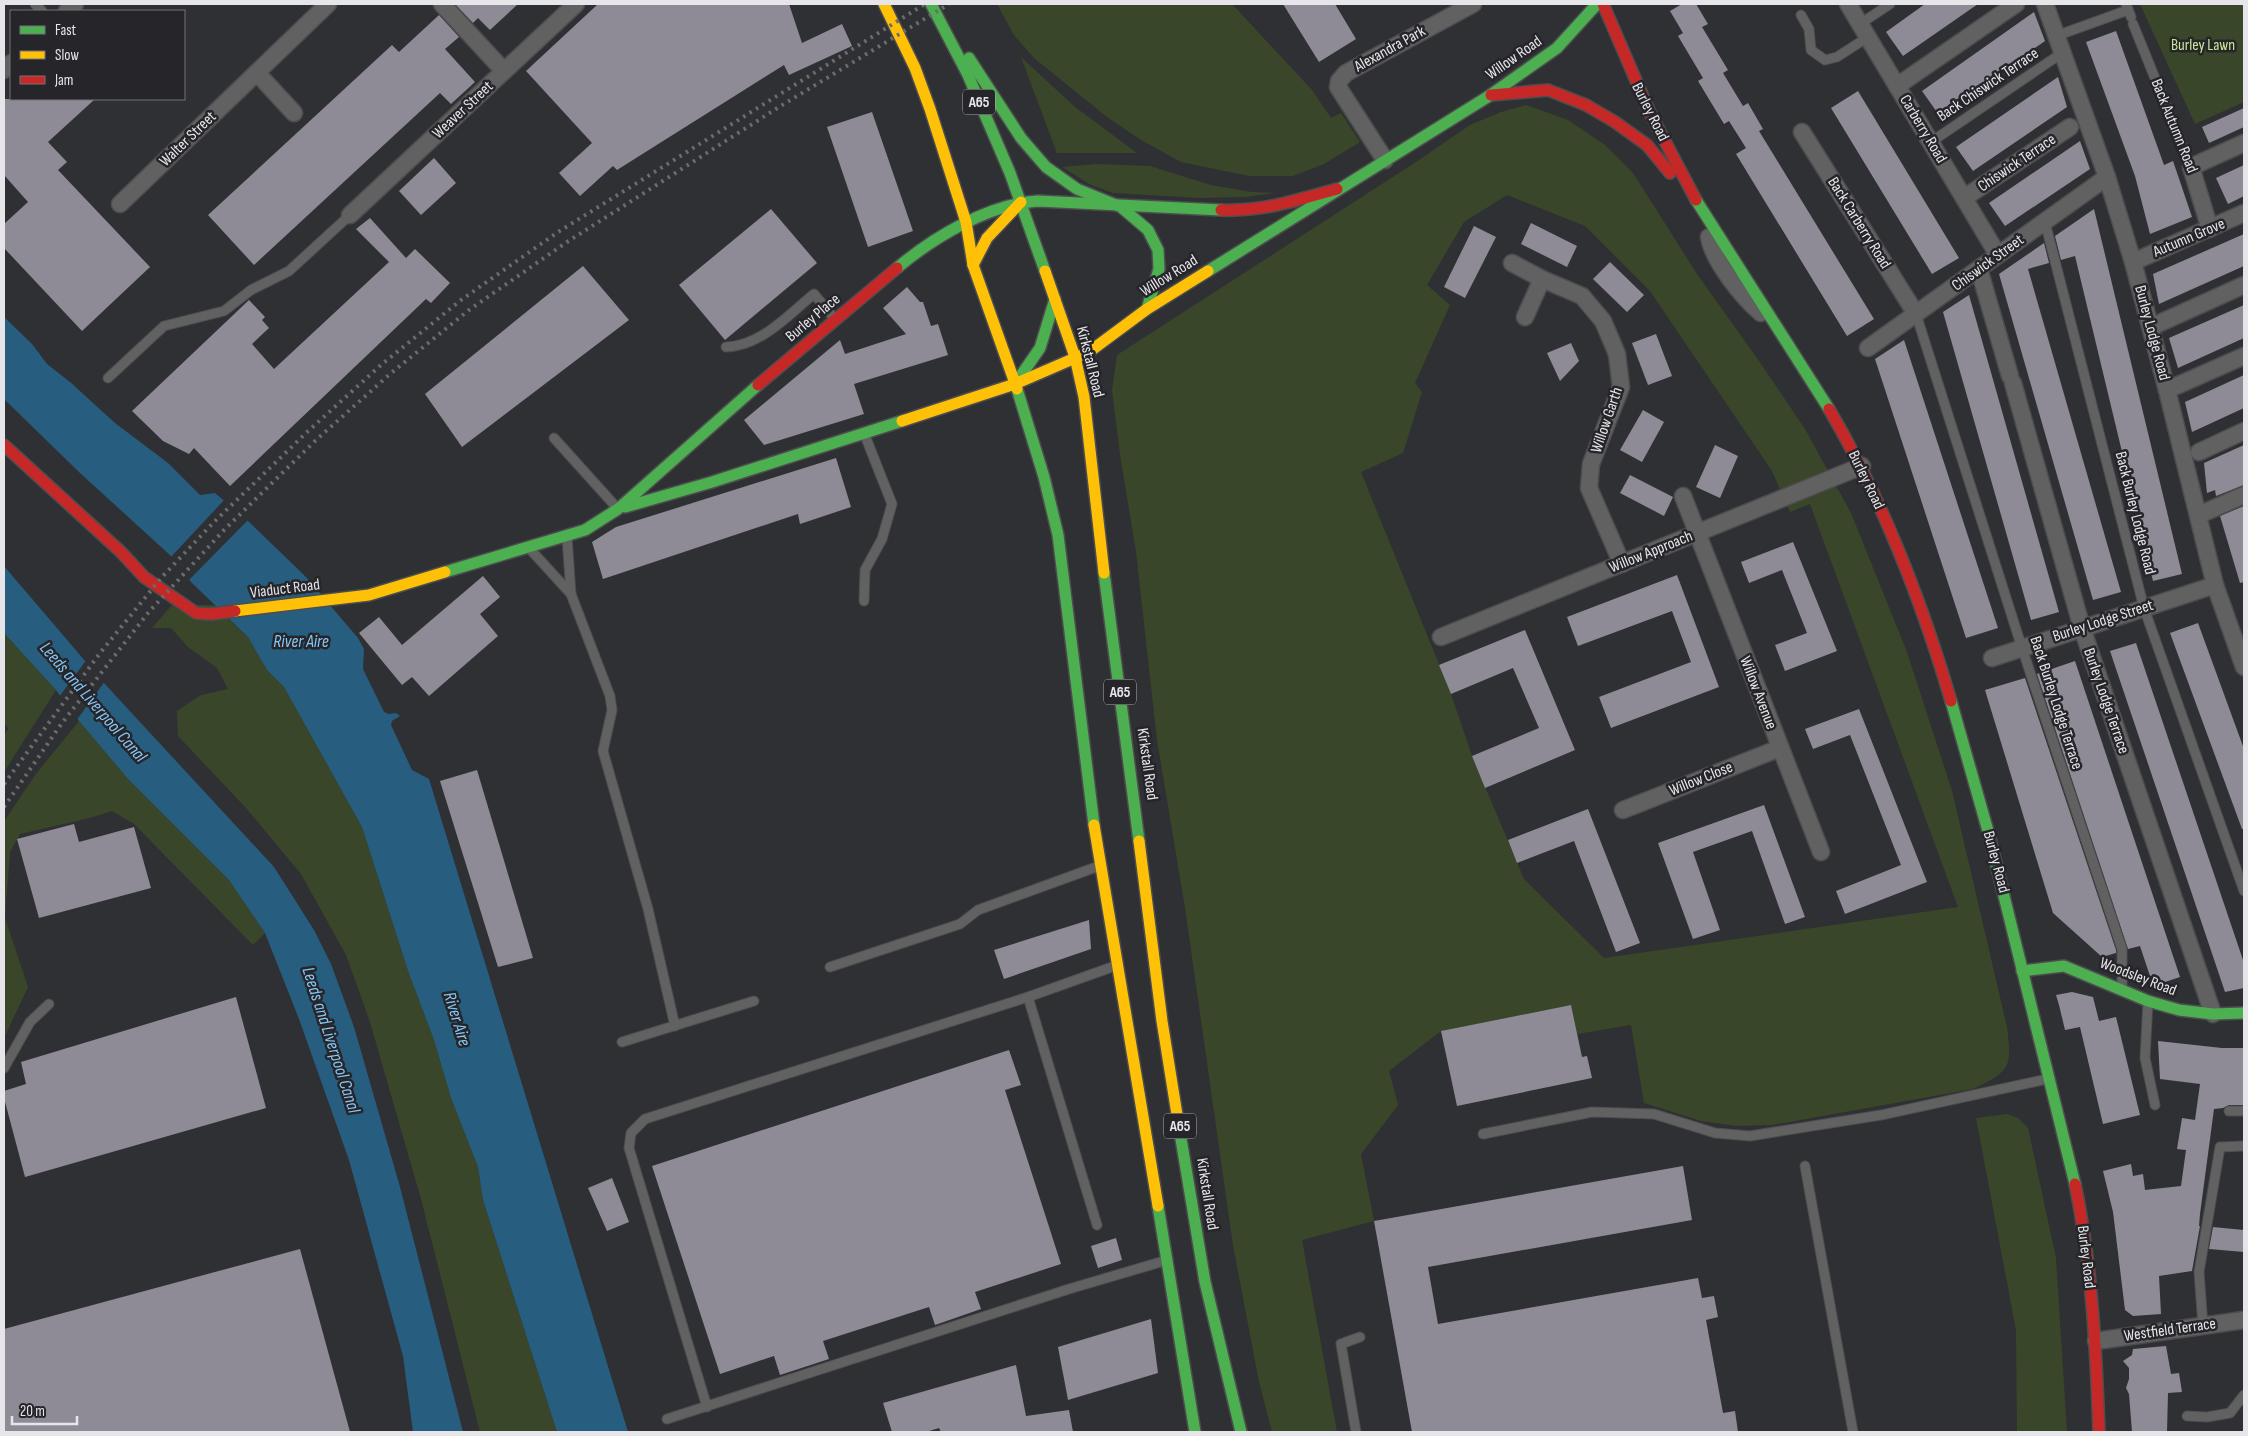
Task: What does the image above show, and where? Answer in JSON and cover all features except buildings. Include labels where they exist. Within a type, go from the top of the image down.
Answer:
[{"type":"street","name":"Walter Street","points":[[120,204],[328,4]]},
{"type":"street","points":[[442,4],[504,71]]},
{"type":"street","name":"Weaver Street","points":[[350,215],[576,4]]},
{"type":"street","name":"A65","points":[[884,4],[915,68],[930,109],[966,222],[974,265],[1016,384],[1044,477],[1058,536],[1094,822],[1195,1432]]},
{"type":"street","points":[[932,4],[1021,138],[1046,167],[1076,189],[1121,206],[1148,230],[1158,250],[1159,270],[1147,309]]},
{"type":"street","name":"Kirkstall Road","points":[[932,4],[968,75],[1021,202],[1075,357],[1084,397],[1162,1021],[1205,1282],[1241,1432]]},
{"type":"street","name":"Alexandra Park","points":[[1385,160],[1338,87],[1339,81],[1346,73],[1473,4]]},
{"type":"street","name":"Willow Road","points":[[1016,384],[1089,352],[1147,309],[1489,96],[1557,48],[1597,4]]},
{"type":"street","name":"Burley Road","points":[[1603,4],[1628,68],[1658,131],[1706,216],[1710,244],[1726,273],[1745,300],[1777,328],[1862,466],[1898,546],[1944,672],[2002,880],[2080,1210],[2090,1272],[2096,1341],[2099,1432]]},
{"type":"street","name":"Carberry Road","points":[[1848,4],[1998,255]]},
{"type":"street","points":[[1897,86],[2016,4]]},
{"type":"street","name":"Burley Lodge Road","points":[[2045,4],[2107,177],[2133,262],[2167,390],[2214,585],[2244,667]]},
{"type":"street","points":[[257,73],[294,113]]},
{"type":"street","points":[[1489,96],[1548,90],[1586,105],[1646,145],[1706,216]]},
{"type":"street","name":"Chiswick Terrace","points":[[1964,198],[2070,127]]},
{"type":"street","name":"Back Carberry Road","points":[[1802,132],[1916,314]]},
{"type":"street","points":[[2191,167],[2244,143]]},
{"type":"street","name":"Back Autumn Road","points":[[2191,167],[2210,229]]},
{"type":"street","name":"Chiswick Street","points":[[1868,348],[2107,177]]},
{"type":"street","name":"Willow Road","points":[[1021,202],[1038,201],[1239,211],[1276,207],[1337,189]]},
{"type":"street","points":[[974,265],[988,238],[1021,202]]},
{"type":"street","name":"Burley Place","points":[[618,510],[745,395],[909,258],[966,222],[1021,202]]},
{"type":"street","name":"Autumn Grove","points":[[2133,262],[2244,213]]},
{"type":"street","name":"Willow Garth","points":[[1512,263],[1542,279],[1582,296],[1603,321],[1618,354],[1621,387],[1591,464],[1589,488],[1622,564]]},
{"type":"street","name":"Burley Lodge Terrace","points":[[1979,268],[2082,628],[2213,1014]]},
{"type":"street","points":[[1525,317],[1542,279]]},
{"type":"street","points":[[2151,327],[2244,285]]},
{"type":"street","points":[[618,510],[712,482],[1016,384],[1040,348],[1055,299]]},
{"type":"street","points":[[2167,390],[2244,356]]},
{"type":"street","points":[[2199,452],[2244,431]]},
{"type":"street","name":"Viaduct Road","points":[[4,445],[120,552],[144,577],[196,613],[211,614],[369,595],[585,530],[618,510]]},
{"type":"street","points":[[687,447],[696,468],[712,482]]},
{"type":"street","name":"Willow Approach","points":[[1441,637],[1862,466]]},
{"type":"street","points":[[2198,515],[2244,495]]},
{"type":"street","points":[[1683,496],[1697,533]]},
{"type":"street","name":"Willow Avenue","points":[[1697,533],[1820,852]]},
{"type":"street","name":"Burley Lodge Street","points":[[1992,658],[2214,585]]},
{"type":"street","name":"Willow Close","points":[[1623,810],[1780,748]]},
{"type":"street","name":"Woodsley Road","points":[[2022,970],[2064,966],[2148,1001],[2179,1010],[2213,1014],[2244,1014]]},
{"type":"street","name":"Westfield Terrace","points":[[2096,1341],[2244,1320]]},
{"type":"lane","points":[[1801,15],[1809,29],[1811,50],[1825,60],[1837,58],[1890,4]]},
{"type":"lane","points":[[2056,36],[2130,14]]},
{"type":"lane","name":"Back Autumn Road","points":[[2130,14],[2191,167]]},
{"type":"lane","name":"Back Chiswick Terrace","points":[[1931,142],[2062,53]]},
{"type":"lane","points":[[108,378],[164,326],[224,311],[251,290],[289,271],[350,215]]},
{"type":"lane","name":"Back Burley Lodge Road","points":[[2045,222],[2144,608],[2244,891]]},
{"type":"lane","points":[[726,347],[740,347],[755,341],[814,294],[836,320]]},
{"type":"lane","name":"Back Burley Lodge Terrace","points":[[1916,314],[2022,648],[2122,949],[2122,989]]},
{"type":"lane","points":[[864,433],[892,504],[882,539],[865,570],[864,601]]},
{"type":"lane","points":[[554,438],[618,510]]},
{"type":"lane","points":[[567,536],[571,594],[605,678],[610,696],[612,710],[603,751],[648,909],[675,1026]]},
{"type":"lane","points":[[528,547],[571,594]]},
{"type":"lane","points":[[830,967],[960,924],[978,910],[1102,865]]},
{"type":"lane","points":[[708,1407],[629,1148],[631,1133],[645,1119],[1028,997],[1118,965]]},
{"type":"lane","points":[[1028,997],[1098,1225]]},
{"type":"lane","points":[[622,1042],[754,1001]]},
{"type":"lane","points":[[2148,1001],[2145,1058],[2155,1105]]},
{"type":"lane","points":[[4,1068],[30,1022],[49,1004]]},
{"type":"lane","points":[[1483,1134],[1592,1112],[1654,1114],[1716,1132],[1750,1136],[1881,1115],[2049,1078]]},
{"type":"lane","points":[[2229,1111],[2244,1111]]},
{"type":"lane","points":[[2203,1326],[2199,1272],[2220,1147],[2244,1146]]},
{"type":"lane","points":[[1805,1166],[1853,1432]]},
{"type":"lane","points":[[667,1419],[1069,1289],[1167,1260]]},
{"type":"lane","points":[[1356,1432],[1341,1344],[1360,1337]]},
{"type":"lane","points":[[2188,1416],[2208,1417],[2230,1413],[2244,1395]]},
{"type":"green space","points":[[997,4],[1232,4],[1312,90],[1331,118],[1341,113],[1360,142],[1324,164],[1293,176],[1249,176],[1181,162],[1141,140],[1107,117],[1034,58],[1014,35]]},
{"type":"green space","name":"Burley Lawn","points":[[2140,4],[2244,4],[2244,102],[2195,124]]},
{"type":"green space","points":[[1021,57],[1075,107],[1137,153],[1057,153]]},
{"type":"green space","points":[[1526,105],[1568,120],[1605,145],[1633,173],[1697,274],[1805,429],[1851,513],[1907,652],[1952,791],[2007,1027],[2008,1059],[2002,1072],[1973,1089],[1772,1125],[1736,1126],[1701,1121],[1644,1103],[1631,1025],[1577,1034],[1571,1005],[1441,1031],[1389,1071],[1398,1105],[1361,1154],[1374,1221],[1302,1240],[1337,1432],[1272,1432],[1259,1382],[1233,1245],[1185,908],[1157,740],[1136,552],[1120,455],[1112,390],[1117,355],[1416,162],[1470,125],[1501,112]],"holes":[[[1507,195],[1585,226],[1650,291],[1772,471],[1790,512],[1810,504],[1958,907],[1604,958],[1524,879],[1472,756],[1451,694],[1361,472],[1403,453],[1422,392],[1415,383],[1450,305],[1427,285],[1464,222]]]},
{"type":"green space","points":[[1096,164],[1150,166],[1211,185],[1252,192],[1275,193],[1245,197],[1200,198],[1113,193],[1091,185],[1062,167]]},
{"type":"green space","points":[[172,605],[214,605],[248,637],[267,670],[284,687],[362,827],[408,971],[434,1040],[451,1098],[478,1167],[483,1200],[557,1432],[480,1432],[421,1199],[370,1022],[346,955],[301,874],[246,808],[178,736],[177,711],[201,695],[228,689],[217,668],[188,647],[171,628],[152,628]]},
{"type":"green space","points":[[4,633],[56,690],[4,772],[4,735],[9,728],[4,724]]},
{"type":"green space","points":[[79,721],[128,779],[229,880],[265,933],[253,945],[134,824],[112,811],[20,834],[10,852],[5,918],[28,987],[4,1038],[4,821],[36,774]]},
{"type":"green space","points":[[2007,1114],[2018,1118],[2028,1128],[2056,1258],[2067,1432],[2017,1432],[2016,1330],[1976,1118]]},
{"type":"water","name":"River Aire","points":[[4,317],[32,344],[47,364],[115,423],[168,463],[200,495],[215,493],[249,522],[306,577],[358,638],[364,649],[363,669],[384,712],[389,714],[396,713],[400,716],[392,721],[391,725],[412,770],[429,779],[628,1432],[557,1432],[483,1200],[478,1167],[451,1098],[434,1040],[408,971],[362,827],[284,687],[267,670],[248,637],[191,582],[171,556],[80,473],[4,399]]},
{"type":"water","name":"Leeds and Liverpool Canal","points":[[4,566],[103,682],[274,867],[314,930],[331,964],[354,1027],[400,1187],[463,1432],[413,1432],[403,1356],[349,1160],[299,1019],[265,933],[229,880],[128,779],[79,721],[56,690],[4,633]]},
{"type":"pier","points":[[225,499],[249,519],[187,582],[170,558]]},
{"type":"pier","points":[[87,659],[105,681],[76,721],[59,697]]},
{"type":"railway","points":[[4,784],[100,653],[162,577],[214,522],[306,433],[381,365],[461,300],[558,232],[925,4]]},
{"type":"railway","points":[[4,807],[62,723],[148,613],[224,530],[315,441],[390,374],[469,310],[567,242],[779,107],[949,4]]},
{"type":"traffic: fast","points":[[931,4],[968,75],[1010,173],[1045,271]]},
{"type":"traffic: fast","points":[[1208,271],[1489,96],[1557,48],[1597,4]]},
{"type":"traffic: fast","points":[[969,58],[1021,138],[1046,167],[1077,189],[1121,207],[1148,230],[1158,250],[1159,269],[1147,309]]},
{"type":"traffic: fast","points":[[1696,200],[1829,409]]},
{"type":"traffic: fast","points":[[897,268],[928,245],[963,224],[982,215],[1019,203],[1038,201],[1221,210]]},
{"type":"traffic: fast","points":[[1015,384],[1040,348],[1055,299]]},
{"type":"traffic: fast","points":[[445,572],[585,530],[618,509],[758,385]]},
{"type":"traffic: fast","points":[[1017,389],[1044,477],[1058,535],[1094,825]]},
{"type":"traffic: fast","points":[[625,507],[712,482],[902,421]]},
{"type":"traffic: fast","points":[[1104,573],[1139,841]]},
{"type":"traffic: fast","points":[[1951,701],[1988,831],[2075,1184]]},
{"type":"traffic: fast","points":[[2022,971],[2064,966],[2148,1001],[2179,1010],[2213,1014],[2244,1013]]},
{"type":"traffic: fast","points":[[1179,1127],[1205,1282],[1241,1432]]},
{"type":"traffic: fast","points":[[1158,1206],[1195,1432]]},
{"type":"traffic: slow","points":[[884,4],[915,68],[930,109],[966,222],[973,265],[1017,389]]},
{"type":"traffic: slow","points":[[973,265],[987,238],[1021,202]]},
{"type":"traffic: slow","points":[[1045,271],[1075,357],[1084,397],[1104,573]]},
{"type":"traffic: slow","points":[[902,421],[1015,384],[1089,352],[1147,309],[1208,271]]},
{"type":"traffic: slow","points":[[235,611],[369,595],[445,572]]},
{"type":"traffic: slow","points":[[1094,825],[1158,1206]]},
{"type":"traffic: slow","points":[[1139,841],[1162,1021],[1179,1127]]},
{"type":"traffic: jam","points":[[1603,4],[1650,113],[1696,200]]},
{"type":"traffic: jam","points":[[1491,95],[1548,90],[1586,105],[1615,122],[1647,145],[1670,173]]},
{"type":"traffic: jam","points":[[1221,210],[1265,207],[1337,189]]},
{"type":"traffic: jam","points":[[758,385],[897,268]]},
{"type":"traffic: jam","points":[[1829,409],[1867,479],[1899,551],[1927,625],[1951,701]]},
{"type":"traffic: jam","points":[[4,445],[121,552],[144,577],[196,613],[211,614],[235,611]]},
{"type":"traffic: jam","points":[[2075,1184],[2086,1246],[2089,1276],[2095,1338],[2099,1432]]}]
